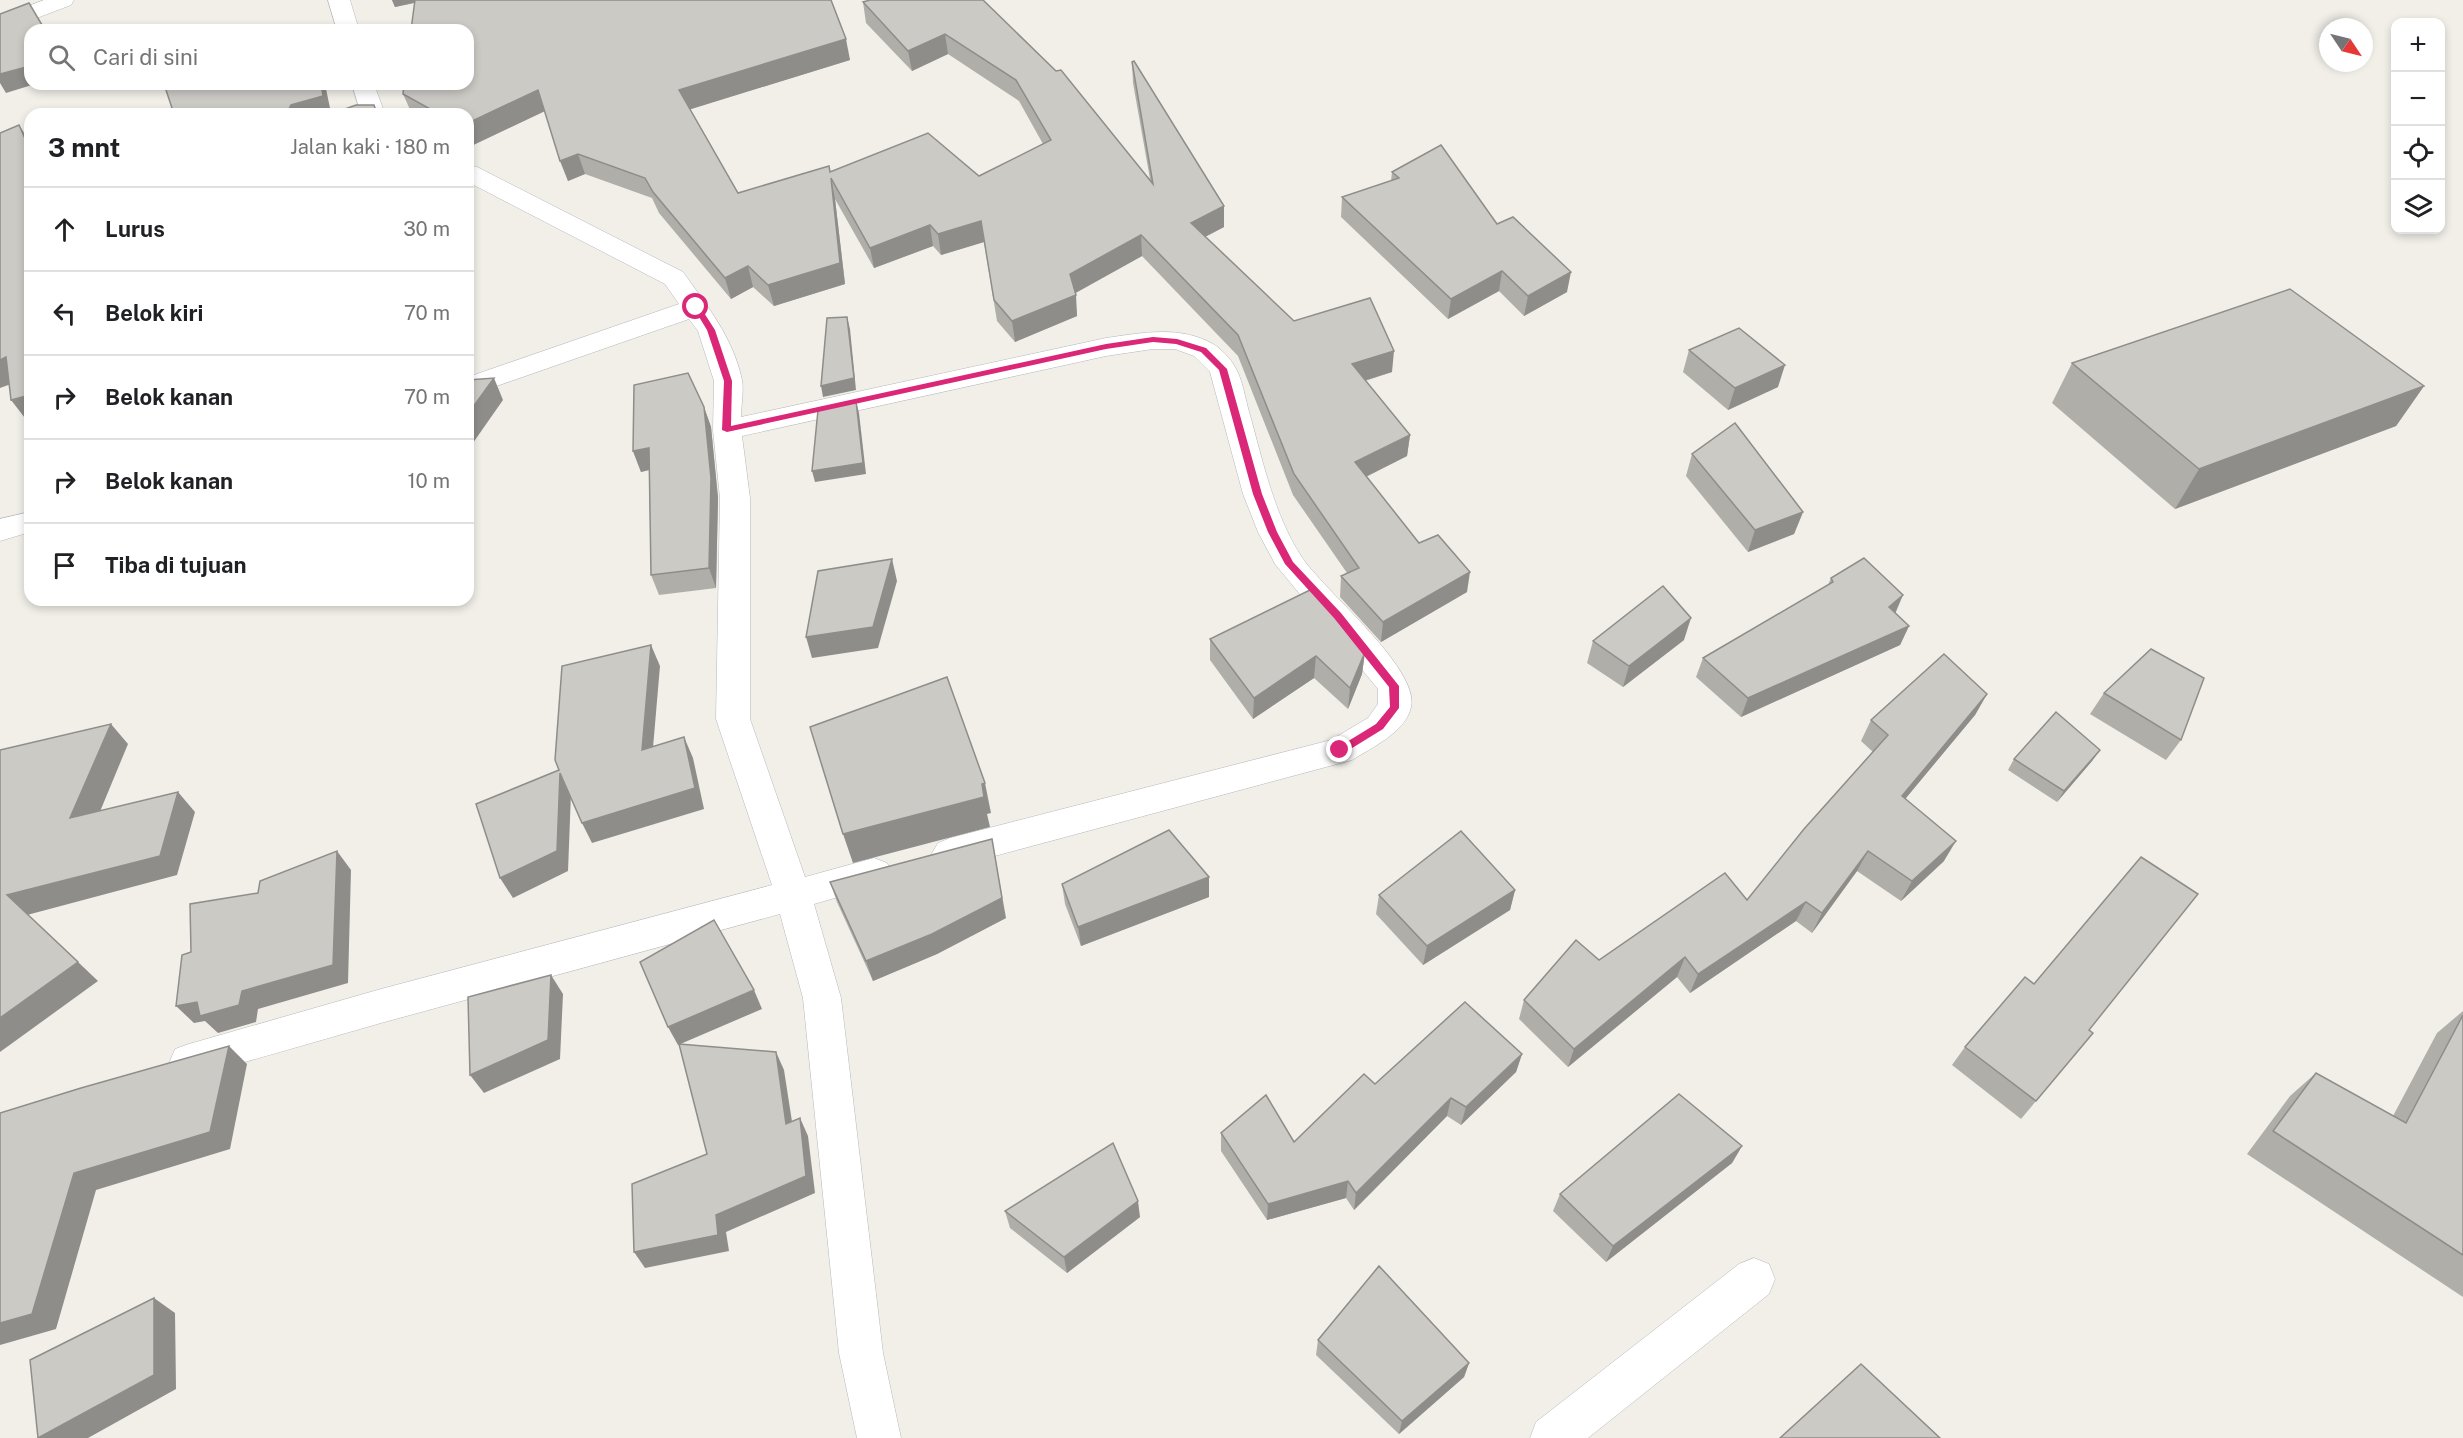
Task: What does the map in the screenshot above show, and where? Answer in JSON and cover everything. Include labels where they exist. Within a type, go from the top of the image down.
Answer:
[{"type":"street","points":[[0,25],[63,0]]},
{"type":"street","points":[[339,0],[346,24]]},
{"type":"street","points":[[365,90],[371,108]]},
{"type":"street","points":[[474,175],[674,278],[711,330],[728,381],[727,430],[735,498],[733,719],[794,895],[822,998],[861,1353],[879,1438]]},
{"type":"street","points":[[474,385],[696,307]]},
{"type":"street","points":[[157,1070],[393,1002],[1340,750],[1380,727],[1395,708],[1394,686],[1337,615],[1290,564],[1273,532],[1258,494],[1223,369],[1204,350],[1177,342],[1153,340],[1106,347],[727,430]]},
{"type":"street","points":[[0,530],[24,524]]},
{"type":"street","points":[[1552,1438],[1754,1279]]},
{"type":"building","points":[[415,0],[831,0],[846,39],[679,90],[738,193],[829,166],[830,172],[928,133],[979,176],[1051,140],[1016,80],[945,34],[908,51],[863,2],[870,0],[983,0],[1056,71],[1061,70],[1153,184],[1132,62],[1134,61],[1224,206],[1191,223],[1294,321],[1370,298],[1394,351],[1352,364],[1410,435],[1355,462],[1419,543],[1438,535],[1470,572],[1383,622],[1341,576],[1359,568],[1294,474],[1238,335],[1141,235],[1070,274],[1076,295],[1012,321],[994,300],[981,221],[938,234],[930,225],[870,248],[831,178],[840,263],[768,285],[748,266],[725,278],[653,192],[645,178],[578,154],[560,161],[538,90],[474,120],[474,108],[428,108],[403,94],[403,90],[474,90],[474,24],[412,24]]},
{"type":"building","points":[[29,3],[41,24],[24,24],[24,68],[0,74],[0,14]]},
{"type":"building","points":[[166,90],[322,90],[323,96],[291,105],[290,108],[172,108]]},
{"type":"building","points":[[356,105],[374,105],[375,108],[348,108]]},
{"type":"building","points":[[19,125],[24,136],[24,397],[11,400],[6,357],[0,360],[0,133]]},
{"type":"building","points":[[1441,145],[1497,224],[1513,217],[1571,272],[1528,296],[1502,271],[1451,299],[1342,197],[1399,178],[1392,172]]},
{"type":"building","points":[[2290,289],[2424,386],[2199,469],[2072,363]]},
{"type":"building","points":[[847,317],[854,378],[821,386],[827,318]]},
{"type":"building","points":[[1739,328],[1785,365],[1735,388],[1689,350]]},
{"type":"building","points":[[688,373],[704,407],[711,478],[709,568],[651,575],[649,448],[633,451],[634,385]]},
{"type":"building","points":[[494,378],[474,406],[474,380]]},
{"type":"building","points":[[856,401],[863,463],[812,471],[818,410]]},
{"type":"building","points":[[1735,423],[1803,512],[1755,530],[1692,454]]},
{"type":"building","points":[[1864,558],[1903,595],[1889,607],[1909,626],[1748,698],[1703,658],[1833,582],[1831,578]]},
{"type":"building","points":[[892,559],[873,627],[806,637],[818,571]]},
{"type":"building","points":[[1663,586],[1691,618],[1629,666],[1593,641]]},
{"type":"building","points":[[1312,589],[1365,652],[1350,688],[1316,656],[1254,698],[1210,639]]},
{"type":"building","points":[[651,645],[642,750],[684,737],[695,788],[582,823],[560,773],[557,851],[500,878],[476,804],[559,770],[555,760],[562,666]]},
{"type":"building","points":[[2151,649],[2204,678],[2181,740],[2104,693]]},
{"type":"building","points":[[1944,654],[1987,694],[1902,796],[1956,841],[1912,881],[1868,851],[1822,913],[1806,902],[1698,974],[1685,957],[1574,1049],[1524,1000],[1576,940],[1599,960],[1725,873],[1747,900],[1804,829],[1888,735],[1871,720]]},
{"type":"building","points":[[947,677],[985,783],[982,784],[984,797],[843,834],[810,727]]},
{"type":"building","points":[[2056,712],[2100,750],[2064,791],[2014,759]]},
{"type":"building","points":[[111,724],[70,818],[178,792],[160,856],[7,895],[78,962],[0,1018],[0,750]]},
{"type":"building","points":[[1169,830],[1209,877],[1078,927],[1062,884]]},
{"type":"building","points":[[1461,831],[1515,890],[1427,946],[1379,895]]},
{"type":"building","points":[[992,839],[1002,898],[932,934],[866,961],[830,882]]},
{"type":"building","points":[[337,851],[333,965],[242,991],[239,1005],[200,1016],[197,1002],[176,1006],[182,955],[191,952],[190,904],[258,893],[260,881]]},
{"type":"building","points":[[2141,857],[2198,894],[2089,1030],[2093,1033],[2036,1101],[1965,1047],[2025,977],[2034,984]]},
{"type":"building","points":[[714,920],[754,990],[668,1027],[640,962]]},
{"type":"building","points":[[551,975],[548,1040],[470,1075],[468,997]]},
{"type":"building","points":[[1465,1002],[1522,1054],[1466,1107],[1451,1098],[1356,1193],[1348,1181],[1268,1204],[1221,1133],[1266,1095],[1294,1142],[1364,1074],[1375,1084]]},
{"type":"building","points":[[2463,1015],[2463,1255],[2273,1131],[2316,1073],[2406,1123]]},
{"type":"building","points":[[679,1044],[776,1052],[786,1124],[800,1118],[806,1176],[716,1215],[718,1235],[634,1252],[632,1184],[707,1154]]},
{"type":"building","points":[[229,1046],[210,1132],[74,1173],[32,1314],[0,1323],[0,1113]]},
{"type":"building","points":[[1679,1094],[1742,1146],[1613,1246],[1560,1194]]},
{"type":"building","points":[[1113,1143],[1138,1201],[1064,1257],[1005,1211]]},
{"type":"building","points":[[1379,1266],[1469,1363],[1402,1421],[1318,1340]]},
{"type":"building","points":[[154,1298],[154,1375],[38,1438],[30,1360]]},
{"type":"building","points":[[1861,1364],[1940,1438],[1780,1438]]},
{"type":"route","points":[[696,307],[711,330],[728,381],[727,430],[1106,347],[1153,340],[1177,342],[1204,350],[1223,369],[1258,494],[1273,532],[1290,564],[1337,615],[1394,686],[1395,708],[1380,727],[1340,750]]}]
